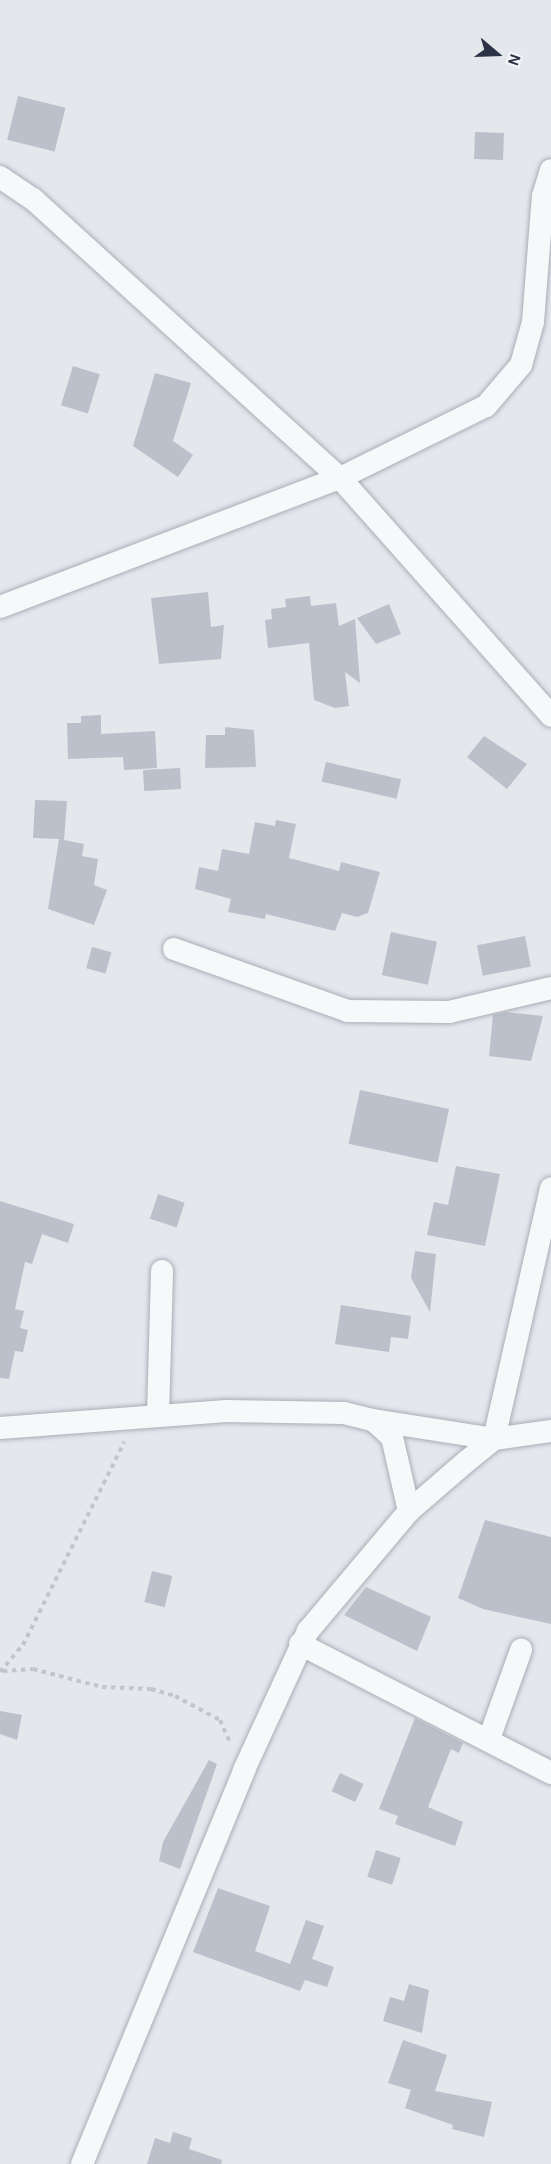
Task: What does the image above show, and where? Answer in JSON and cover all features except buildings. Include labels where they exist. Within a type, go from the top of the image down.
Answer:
[{"type":"street","points":[[0,607],[340,478],[486,406],[520,365],[533,322],[543,196],[551,170]]},
{"type":"street","points":[[0,177],[33,199],[340,478],[551,716]]},
{"type":"street","points":[[174,949],[348,1011],[449,1012],[551,988]]},
{"type":"street","points":[[82,2164],[244,1770],[300,1644],[409,1511],[494,1439],[551,1188]]},
{"type":"street","points":[[151,1417],[162,1271]]},
{"type":"street","points":[[0,1428],[226,1411],[344,1413],[373,1420],[494,1439],[551,1431]]},
{"type":"street","points":[[373,1420],[392,1437],[409,1511]]},
{"type":"street","points":[[300,1644],[489,1739],[551,1773]]},
{"type":"street","points":[[489,1739],[521,1650]]},
{"type":"path","points":[[1,1672],[23,1645],[113,1458],[151,1417]]},
{"type":"path","points":[[1,1672],[33,1669],[102,1687],[152,1689],[175,1696],[220,1720],[244,1770]]}]
